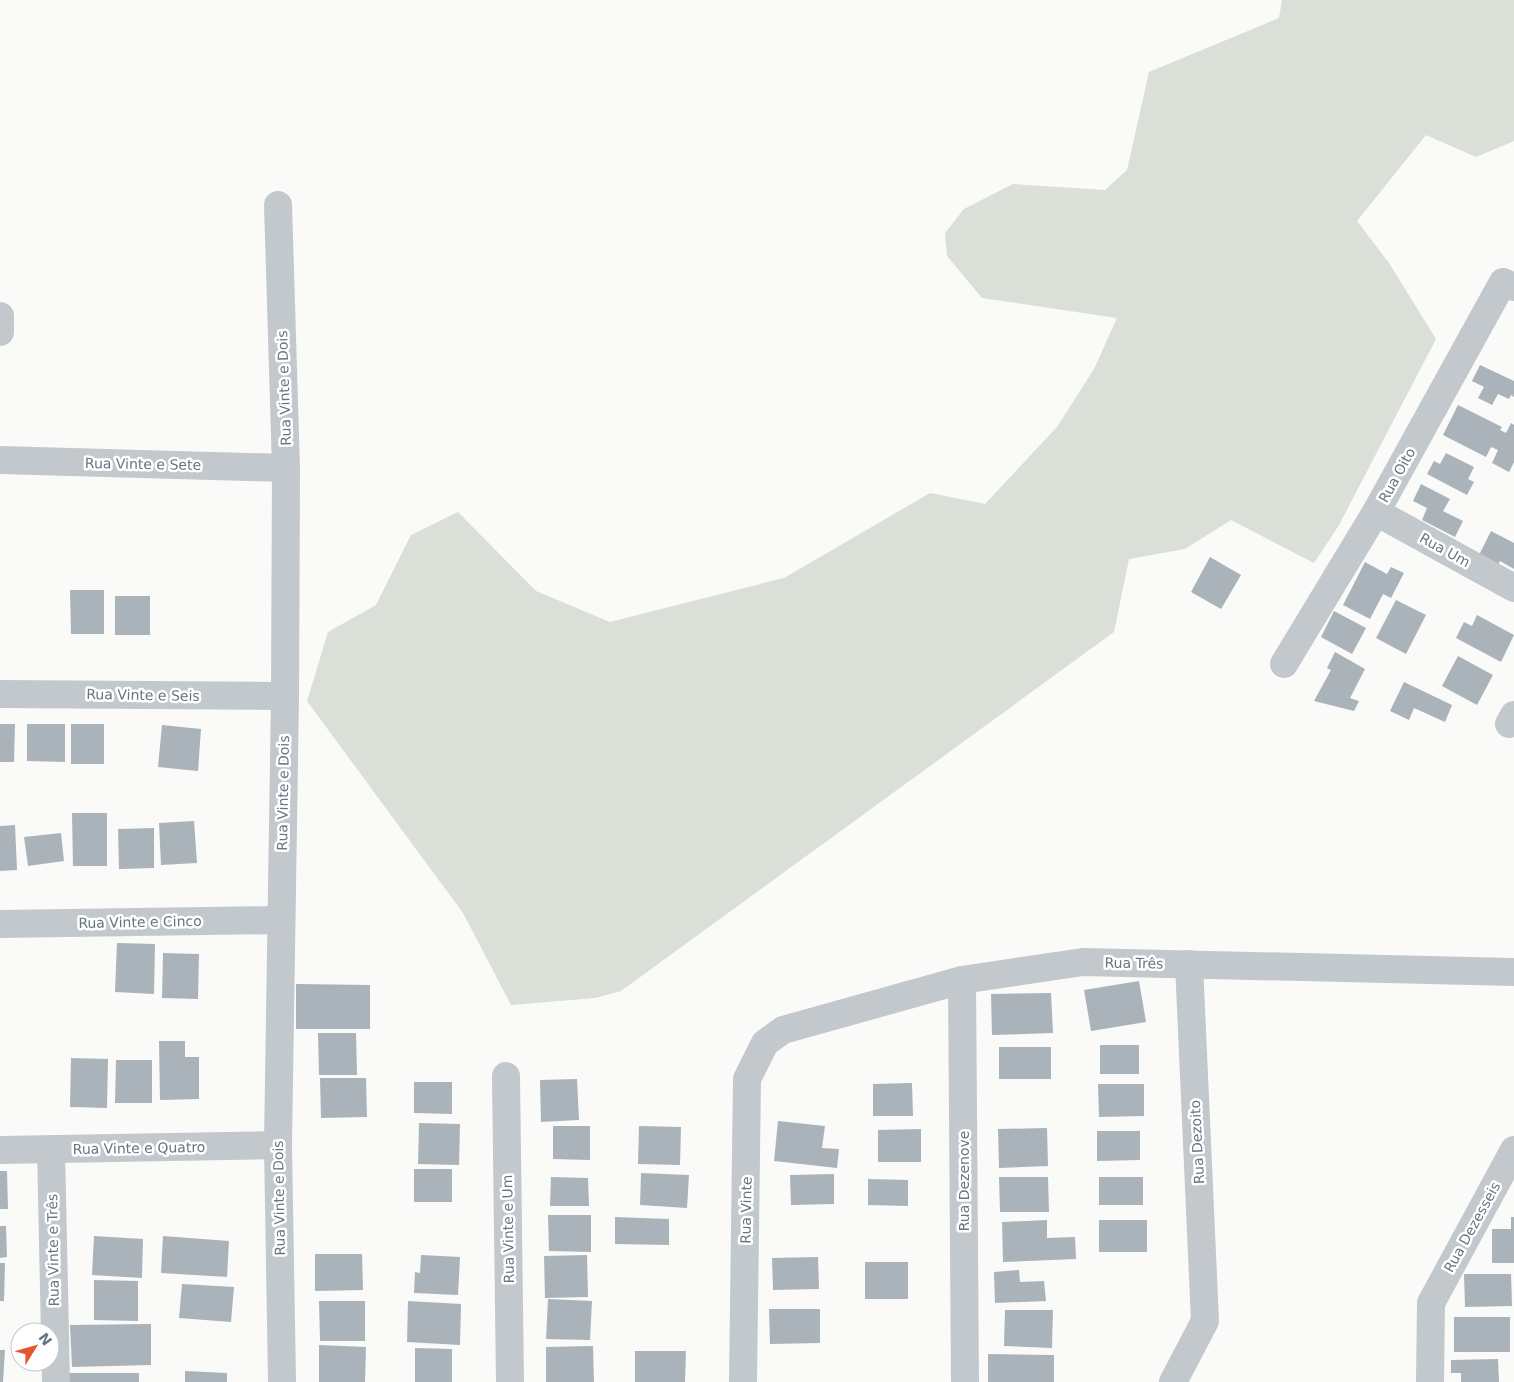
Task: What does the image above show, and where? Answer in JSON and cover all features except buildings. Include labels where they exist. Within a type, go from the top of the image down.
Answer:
[{"type":"street","name":"Rua Vinte e Dois","points":[[278,205],[286,468],[285,696],[278,1146],[282,1382]]},
{"type":"street","name":"Rua Oito","points":[[1284,664],[1376,512],[1509,284]]},
{"type":"street","points":[[0,316],[0,332]]},
{"type":"street","name":"Rua Vinte e Sete","points":[[0,460],[286,468]]},
{"type":"street","name":"Rua Um","points":[[1376,512],[1514,588]]},
{"type":"street","name":"Rua Vinte e Seis","points":[[0,694],[285,696]]},
{"type":"street","name":"Rua Vinte e Cinco","points":[[0,924],[281,920]]},
{"type":"street","name":"Rua Três","points":[[766,1042],[782,1030],[962,980],[1083,962],[1514,972]]},
{"type":"street","name":"Rua Dezoito","points":[[1173,1382],[1205,1320],[1189,964]]},
{"type":"street","name":"Rua Dezenove","points":[[962,980],[965,1382]]},
{"type":"street","name":"Rua Vinte","points":[[743,1382],[747,1079],[766,1042]]},
{"type":"street","name":"Rua Vinte e Um","points":[[506,1076],[510,1382]]},
{"type":"street","name":"Rua Vinte e Quatro","points":[[0,1150],[278,1146]]},
{"type":"street","name":"Rua Vinte e Três","points":[[51,1149],[56,1382]]},
{"type":"street","name":"Rua Dezesseis","points":[[1430,1382],[1431,1303],[1514,1150]]},
{"type":"shaded area","points":[[1282,0],[1514,0],[1514,141],[1476,157],[1426,135],[1357,221],[1389,263],[1436,339],[1339,525],[1314,563],[1231,520],[1185,549],[1129,559],[1114,632],[621,991],[595,998],[511,1005],[463,913],[307,701],[328,632],[376,605],[411,535],[458,512],[536,591],[610,622],[784,578],[930,493],[985,504],[1057,427],[1094,369],[1117,318],[982,298],[947,256],[945,233],[964,209],[1013,184],[1105,190],[1127,170],[1149,72],[1279,18]]}]
